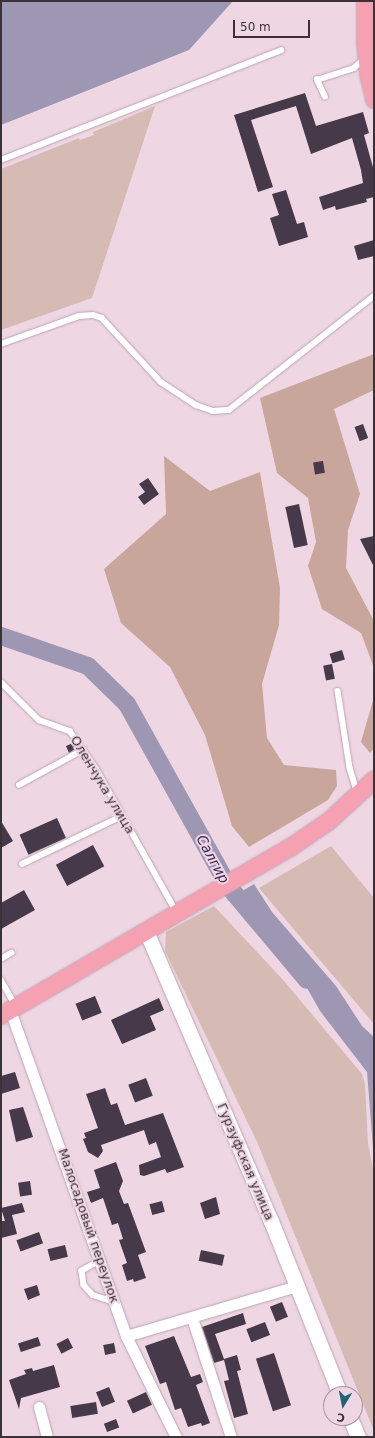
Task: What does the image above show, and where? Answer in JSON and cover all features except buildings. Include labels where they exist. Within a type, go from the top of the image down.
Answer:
[{"type":"main road","points":[[368,6],[367,57],[374,99]]},
{"type":"main road","points":[[367,57],[374,42]]},
{"type":"main road","points":[[9,1010],[178,913],[323,825],[374,779]]},
{"type":"main road","name":"Гурзуфская улица","points":[[146,931],[297,1286],[337,1386]]},
{"type":"main road","points":[[353,1426],[358,1437]]},
{"type":"street","name":"Малосадовый переулок","points":[[9,1010],[126,1336],[176,1437]]},
{"type":"street","points":[[126,1336],[192,1318],[297,1286]]},
{"type":"street","points":[[192,1318],[232,1437]]},
{"type":"street","points":[[40,1407],[47,1437]]},
{"type":"lane","points":[[1,160],[281,50]]},
{"type":"lane","points":[[325,97],[317,80],[354,68],[367,57]]},
{"type":"lane","points":[[1,344],[79,316],[93,315],[102,318],[161,382],[196,405],[213,411],[229,410],[374,296]]},
{"type":"lane","name":"Оленчука улица","points":[[1,682],[39,720],[70,731],[122,816],[178,913]]},
{"type":"lane","points":[[338,691],[350,768],[358,795]]},
{"type":"lane","points":[[20,785],[82,750]]},
{"type":"lane","points":[[22,864],[122,816]]},
{"type":"lane","points":[[1,959],[11,953]]},
{"type":"lane","points":[[1,980],[9,1010]]},
{"type":"lane","points":[[100,1261],[82,1271],[84,1284],[93,1295],[115,1302]]},
{"type":"shaded area","points":[[1,1],[233,1],[189,50],[1,125]]},
{"type":"shaded area","points":[[155,106],[92,298],[1,330],[1,169],[79,138],[80,140],[94,135],[93,132]]},
{"type":"shaded area","points":[[374,354],[374,390],[334,409],[360,494],[348,530],[346,568],[374,621],[374,668],[361,633],[322,609],[308,566],[316,542],[308,498],[277,473],[260,398]]},
{"type":"shaded area","points":[[164,456],[210,491],[260,472],[280,588],[279,625],[262,684],[267,738],[284,765],[336,770],[337,786],[328,800],[249,847],[232,826],[205,735],[170,667],[121,623],[104,569],[166,514]]},
{"type":"shaded area","points":[[374,697],[374,748],[370,753],[361,742]]},
{"type":"shaded area","points":[[331,846],[374,898],[374,1024],[259,888]]},
{"type":"shaded area","points":[[254,884],[272,912],[336,986],[362,1026],[374,1037],[374,1161],[367,1072],[320,1011],[275,931],[246,906],[227,900]]},
{"type":"shaded area","points":[[214,906],[284,981],[362,1074],[365,1084],[368,1144],[374,1173],[374,1431],[363,1404],[363,1386],[356,1386],[258,1144],[165,951],[166,932]]},
{"type":"waterway","name":"Салгир","points":[[1,636],[88,666],[127,704],[229,887],[307,980]]}]
